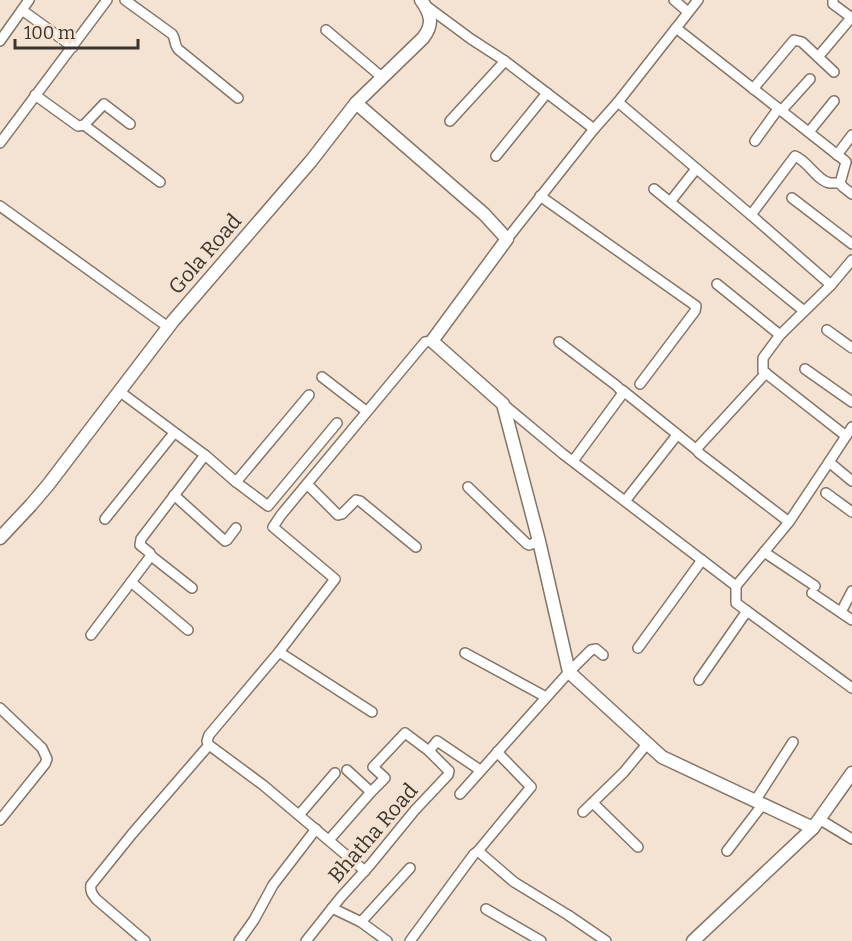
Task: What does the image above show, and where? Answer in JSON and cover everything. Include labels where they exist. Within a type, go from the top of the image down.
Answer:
[{"type":"street","points":[[0,41],[29,0]]},
{"type":"street","points":[[0,143],[107,0]]},
{"type":"street","points":[[125,0],[172,34],[179,50],[237,98]]},
{"type":"street","points":[[674,0],[688,12]]},
{"type":"street","points":[[365,871],[263,785],[209,745],[207,741],[209,735],[279,652],[335,579],[273,527],[366,411],[425,342],[432,341],[540,196],[698,0]]},
{"type":"street","points":[[818,57],[851,18],[832,3],[833,0]]},
{"type":"street","points":[[422,2],[505,61],[594,129]]},
{"type":"street","name":"Gola Road","points":[[0,538],[42,492],[168,327],[311,161],[356,103],[428,32],[429,15],[422,2]]},
{"type":"street","points":[[22,10],[73,46]]},
{"type":"street","points":[[676,28],[846,162],[840,183]]},
{"type":"street","points":[[326,30],[383,78]]},
{"type":"street","points":[[753,89],[793,40],[799,41],[834,72]]},
{"type":"street","points":[[450,121],[505,61]]},
{"type":"street","points":[[755,141],[780,110],[810,79]]},
{"type":"street","points":[[496,156],[547,93]]},
{"type":"street","points":[[35,95],[76,126],[84,125],[104,104],[130,124]]},
{"type":"street","points":[[809,132],[834,101]]},
{"type":"street","points":[[618,102],[831,285]]},
{"type":"street","points":[[356,103],[484,214],[507,239]]},
{"type":"street","points":[[84,125],[160,182]]},
{"type":"street","points":[[837,155],[852,135]]},
{"type":"street","points":[[751,215],[795,156],[825,181],[840,183],[851,192]]},
{"type":"street","points":[[670,202],[696,169]]},
{"type":"street","points":[[654,189],[804,311]]},
{"type":"street","points":[[540,196],[696,306],[640,384]]},
{"type":"street","points":[[792,198],[852,244]]},
{"type":"street","points":[[0,206],[168,327]]},
{"type":"street","points":[[846,436],[766,373],[763,370],[763,358],[780,334],[831,285],[852,260]]},
{"type":"street","points":[[717,284],[780,334]]},
{"type":"street","points":[[826,330],[852,348]]},
{"type":"street","points":[[432,341],[503,404],[573,461],[736,586]]},
{"type":"street","points":[[559,342],[789,522]]},
{"type":"street","points":[[806,369],[852,402]]},
{"type":"street","points":[[698,451],[699,446],[766,373]]},
{"type":"street","points":[[322,377],[366,411]]},
{"type":"street","points":[[573,461],[621,396],[622,390]]},
{"type":"street","points":[[119,391],[205,455],[268,506],[337,423]]},
{"type":"street","points":[[236,482],[309,394]]},
{"type":"street","points":[[503,404],[539,541],[569,672],[662,757],[759,802],[852,839]]},
{"type":"street","points":[[852,427],[789,522],[736,586],[736,603],[852,688]]},
{"type":"street","points":[[105,519],[174,433]]},
{"type":"street","points":[[625,501],[677,435]]},
{"type":"street","points":[[192,588],[150,555],[140,545],[140,542],[205,455]]},
{"type":"street","points":[[829,462],[852,481]]},
{"type":"street","points":[[307,484],[338,515],[345,512],[354,501],[360,501],[416,547]]},
{"type":"street","points":[[468,487],[527,544],[539,541]]},
{"type":"street","points":[[826,494],[852,512]]},
{"type":"street","points":[[174,495],[225,541],[236,528]]},
{"type":"street","points":[[764,552],[852,620]]},
{"type":"street","points":[[91,635],[150,555]]},
{"type":"street","points":[[638,648],[702,560]]},
{"type":"street","points":[[131,582],[188,630]]},
{"type":"street","points":[[841,612],[852,591]]},
{"type":"street","points":[[699,680],[747,611]]},
{"type":"street","points":[[459,794],[569,672],[593,649],[603,655]]},
{"type":"street","points":[[279,652],[372,712]]},
{"type":"street","points":[[465,653],[546,698]]},
{"type":"street","points":[[0,708],[42,748],[47,759],[0,820]]},
{"type":"street","points":[[329,840],[385,778],[373,767],[405,733],[429,751],[437,741],[480,770]]},
{"type":"street","points":[[727,851],[759,802],[793,742]]},
{"type":"street","points":[[584,812],[624,772],[647,744]]},
{"type":"street","points":[[145,941],[96,899],[90,889],[91,885],[209,745]]},
{"type":"street","name":"Bhatha Road","points":[[306,941],[449,774],[448,769],[429,751]]},
{"type":"street","points":[[410,941],[474,854],[531,787],[497,752]]},
{"type":"street","points":[[346,770],[371,792]]},
{"type":"street","points":[[299,815],[335,772]]},
{"type":"street","points":[[693,941],[816,824],[852,773]]},
{"type":"street","points":[[593,803],[638,847]]},
{"type":"street","points":[[239,941],[254,920],[273,885],[316,829]]},
{"type":"street","points":[[478,851],[514,882],[606,941]]},
{"type":"street","points":[[360,922],[410,868]]},
{"type":"street","points":[[332,908],[360,922],[387,941]]},
{"type":"street","points":[[486,909],[541,941]]}]
